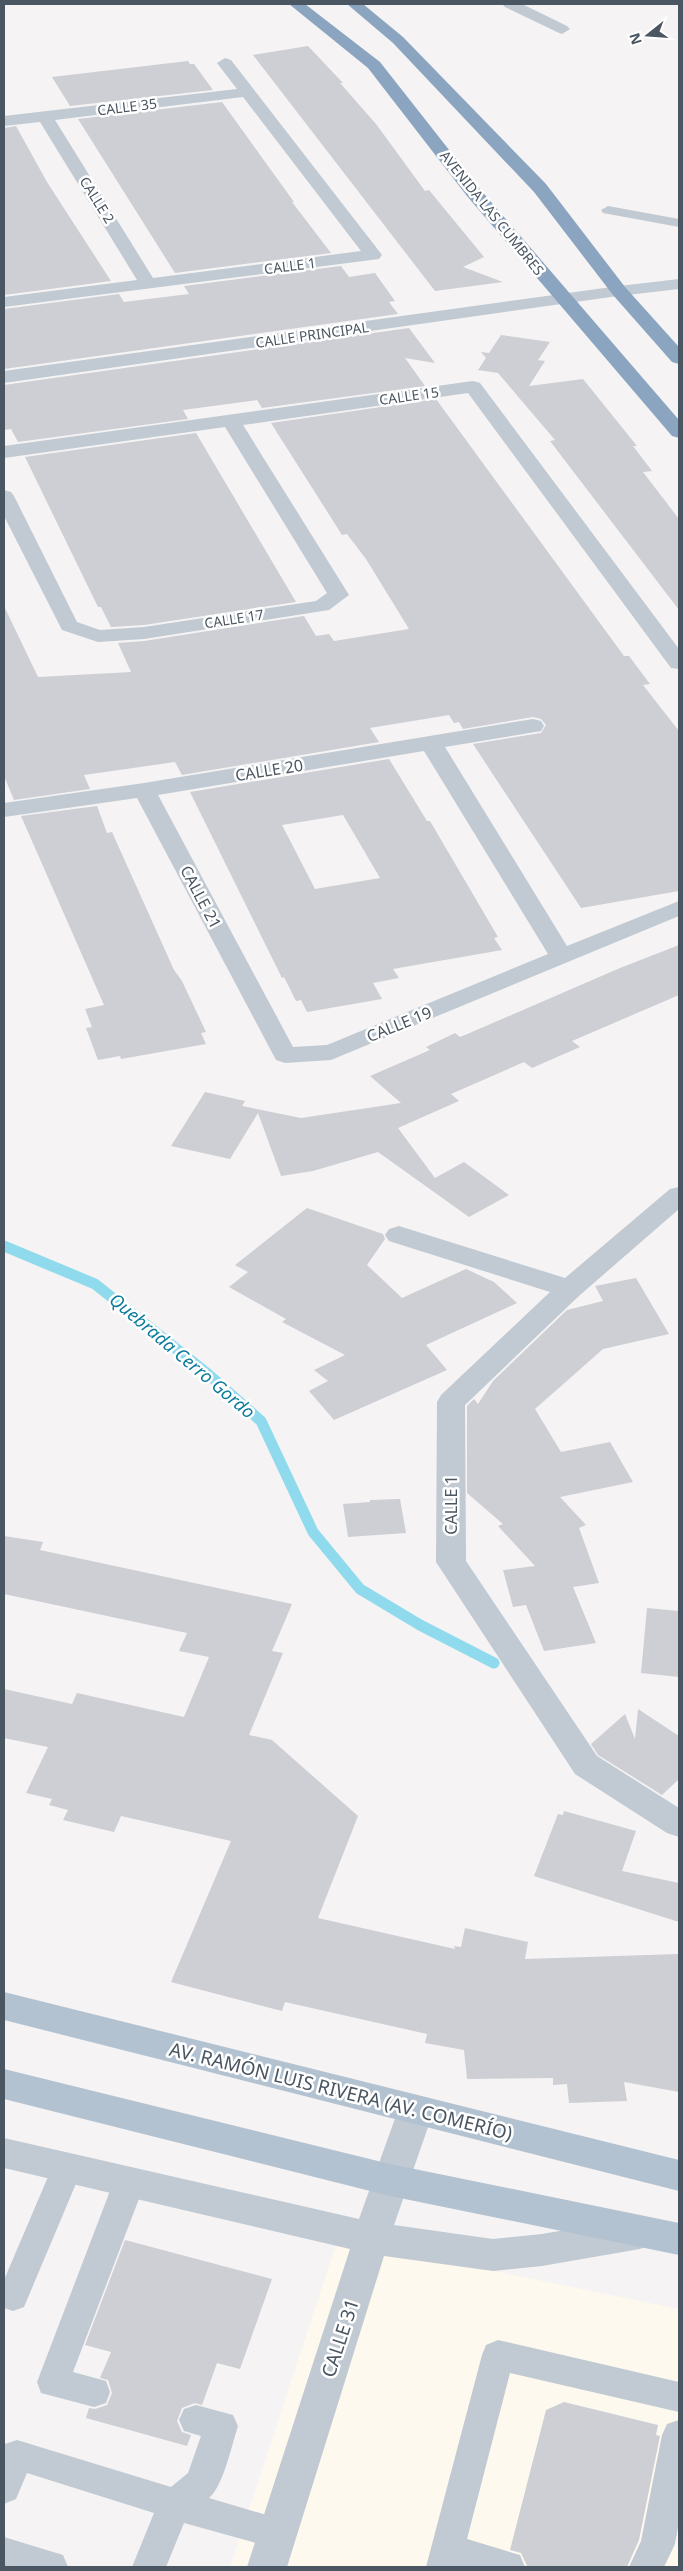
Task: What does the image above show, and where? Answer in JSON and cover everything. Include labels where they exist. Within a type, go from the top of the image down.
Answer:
[{"type":"highway","name":"AVENIDA LAS CUMBRES","points":[[296,4],[374,65],[473,192],[679,432]]},
{"type":"highway","points":[[354,4],[398,40],[540,188],[620,291],[679,358]]},
{"type":"main road","name":"AV. RAMÓN LUIS RIVERA (AV. COMERÍO)","points":[[4,2006],[679,2176]]},
{"type":"main road","points":[[4,2084],[390,2180],[662,2236]]},
{"type":"street","points":[[510,4],[562,29]]},
{"type":"street","points":[[225,62],[249,92]]},
{"type":"street","name":"CALLE 35","points":[[4,121],[249,92]]},
{"type":"street","name":"CALLE 1","points":[[4,302],[374,255],[249,92]]},
{"type":"street","name":"CALLE 2","points":[[45,116],[148,284]]},
{"type":"street","points":[[620,291],[679,284]]},
{"type":"street","name":"CALLE PRINCIPAL","points":[[4,377],[155,358],[620,291]]},
{"type":"street","name":"CALLE 15","points":[[4,452],[473,387],[679,663]]},
{"type":"street","name":"CALLE 17","points":[[4,496],[69,626],[98,636],[144,633],[322,606],[339,595],[232,421]]},
{"type":"street","name":"CALLE 20","points":[[4,810],[144,790],[533,726]]},
{"type":"street","points":[[431,743],[562,957]]},
{"type":"street","name":"CALLE 21","points":[[144,790],[259,1005]]},
{"type":"street","name":"CALLE 19","points":[[259,1005],[285,1055],[331,1052],[679,908]]},
{"type":"street","name":"CALLE 1","points":[[679,1195],[570,1290],[451,1402],[451,1562],[586,1765],[679,1824]]},
{"type":"street","points":[[399,1235],[570,1290]]},
{"type":"street","name":"CALLE 31","points":[[267,2567],[390,2180],[416,2110]]},
{"type":"street","points":[[4,2153],[372,2238],[494,2255],[662,2236]]},
{"type":"lane","points":[[608,210],[679,223]]},
{"type":"lane","points":[[4,2294],[13,2297],[67,2167]]},
{"type":"lane","points":[[94,2392],[53,2382],[129,2182]]},
{"type":"lane","points":[[508,2567],[445,2559],[498,2355],[679,2397]]},
{"type":"lane","points":[[149,2567],[175,2504],[202,2483],[221,2426],[196,2420]]},
{"type":"lane","points":[[646,2567],[658,2544],[679,2435]]},
{"type":"lane","points":[[4,2488],[17,2454],[175,2504],[278,2532]]},
{"type":"lane","points":[[4,2553],[51,2567]]},
{"type":"shaded area","points":[[338,2239],[679,2309],[679,2567],[230,2567]]},
{"type":"building","points":[[308,46],[343,83],[340,83],[376,124],[425,191],[429,190],[484,257],[463,267],[503,282],[435,291],[253,55]]},
{"type":"building","points":[[188,61],[190,64],[194,64],[213,90],[70,106],[52,77]]},
{"type":"building","points":[[222,102],[294,202],[292,202],[331,253],[175,273],[78,119]]},
{"type":"building","points":[[16,126],[47,182],[111,281],[4,295],[4,128]]},
{"type":"building","points":[[341,266],[349,277],[375,273],[395,301],[389,302],[398,314],[4,369],[4,309],[119,294],[124,302],[189,294],[184,286]]},
{"type":"building","points":[[409,328],[435,363],[405,358],[425,386],[262,408],[257,400],[183,410],[188,419],[18,442],[11,429],[4,430],[4,385]]},
{"type":"building","points":[[501,335],[550,342],[538,360],[545,361],[529,386],[583,379],[637,446],[633,446],[652,471],[643,472],[679,519],[679,610],[550,441],[555,440],[498,373],[478,370],[486,358],[481,352],[489,353]]},
{"type":"building","points":[[436,399],[624,656],[629,656],[650,684],[643,685],[679,731],[679,891],[581,908],[473,744],[541,733],[546,725],[541,719],[533,717],[463,729],[459,722],[454,723],[449,715],[370,728],[379,742],[182,775],[175,762],[84,775],[90,789],[14,800],[4,776],[4,606],[38,677],[131,672],[118,643],[144,641],[304,616],[316,636],[329,634],[334,641],[409,629],[366,559],[347,534],[342,535],[271,423]]},
{"type":"building","points":[[196,433],[296,602],[144,625],[111,627],[101,607],[98,607],[25,457]]},
{"type":"building","points":[[389,759],[427,821],[430,821],[498,937],[494,938],[502,950],[393,969],[399,978],[373,983],[382,999],[307,1012],[301,1000],[296,1001],[284,977],[282,978],[190,792]],"holes":[[[343,815],[380,878],[315,889],[282,825]]]},
{"type":"building","points":[[97,806],[107,833],[112,832],[174,970],[182,981],[206,1032],[201,1033],[206,1044],[121,1059],[120,1056],[98,1060],[86,1028],[92,1027],[85,1009],[104,1005],[21,816]]},
{"type":"building","points":[[679,945],[679,995],[572,1041],[580,1047],[532,1068],[524,1062],[451,1094],[459,1101],[398,1128],[435,1178],[464,1162],[509,1195],[469,1217],[378,1152],[313,1171],[281,1176],[258,1113],[230,1159],[171,1146],[205,1092],[245,1101],[242,1106],[301,1118],[401,1103],[370,1076],[430,1050],[426,1047],[455,1033],[460,1037],[620,968]]},
{"type":"building","points":[[307,1208],[383,1234],[385,1239],[367,1265],[402,1298],[466,1269],[494,1282],[517,1303],[426,1345],[447,1370],[334,1420],[309,1391],[328,1381],[314,1370],[345,1355],[282,1322],[286,1319],[229,1287],[248,1272],[235,1265]]},
{"type":"building","points":[[636,1278],[669,1334],[603,1349],[535,1409],[561,1452],[610,1442],[633,1482],[560,1497],[586,1525],[579,1528],[599,1583],[573,1587],[596,1643],[544,1651],[526,1605],[513,1607],[503,1570],[535,1566],[498,1526],[503,1524],[467,1493],[467,1406],[474,1399],[478,1404],[493,1381],[567,1310],[603,1301],[595,1286]]},
{"type":"building","points":[[400,1499],[406,1533],[348,1537],[343,1504],[370,1502],[370,1500]]},
{"type":"building","points":[[4,1536],[43,1542],[40,1550],[292,1604],[272,1651],[283,1653],[249,1735],[272,1740],[358,1816],[318,1918],[455,1949],[454,1946],[461,1947],[465,1928],[528,1942],[525,1959],[679,1954],[679,2092],[624,2082],[627,2101],[569,2103],[567,2084],[553,2085],[553,2078],[467,2079],[464,2050],[425,2043],[427,2034],[285,2002],[282,2011],[171,1982],[231,1841],[121,1816],[114,1832],[63,1820],[68,1810],[49,1805],[52,1799],[26,1793],[48,1747],[4,1738],[4,1689],[72,1704],[77,1693],[184,1717],[209,1657],[179,1651],[187,1633],[4,1594]]},
{"type":"building","points":[[647,1608],[679,1611],[679,1677],[641,1673]]},
{"type":"building","points":[[638,1709],[679,1736],[679,1779],[662,1795],[598,1755],[591,1744],[625,1714],[635,1739]]},
{"type":"building","points":[[564,1811],[636,1831],[622,1871],[679,1883],[679,1922],[534,1876],[558,1814],[563,1815]]},
{"type":"building","points":[[125,2240],[272,2279],[240,2369],[217,2363],[202,2405],[195,2403],[182,2408],[177,2421],[182,2432],[191,2435],[187,2446],[86,2418],[89,2408],[95,2409],[107,2405],[112,2393],[108,2380],[100,2378],[111,2352],[85,2345]]},
{"type":"building","points":[[564,2402],[658,2425],[656,2435],[660,2436],[639,2540],[627,2567],[530,2567],[527,2566],[521,2553],[510,2550],[546,2410]]},
{"type":"waterway","name":"Quebrada Cerro Gordo","points":[[4,1246],[95,1284],[208,1374],[261,1421],[313,1532],[360,1589],[420,1625],[494,1663]]}]
